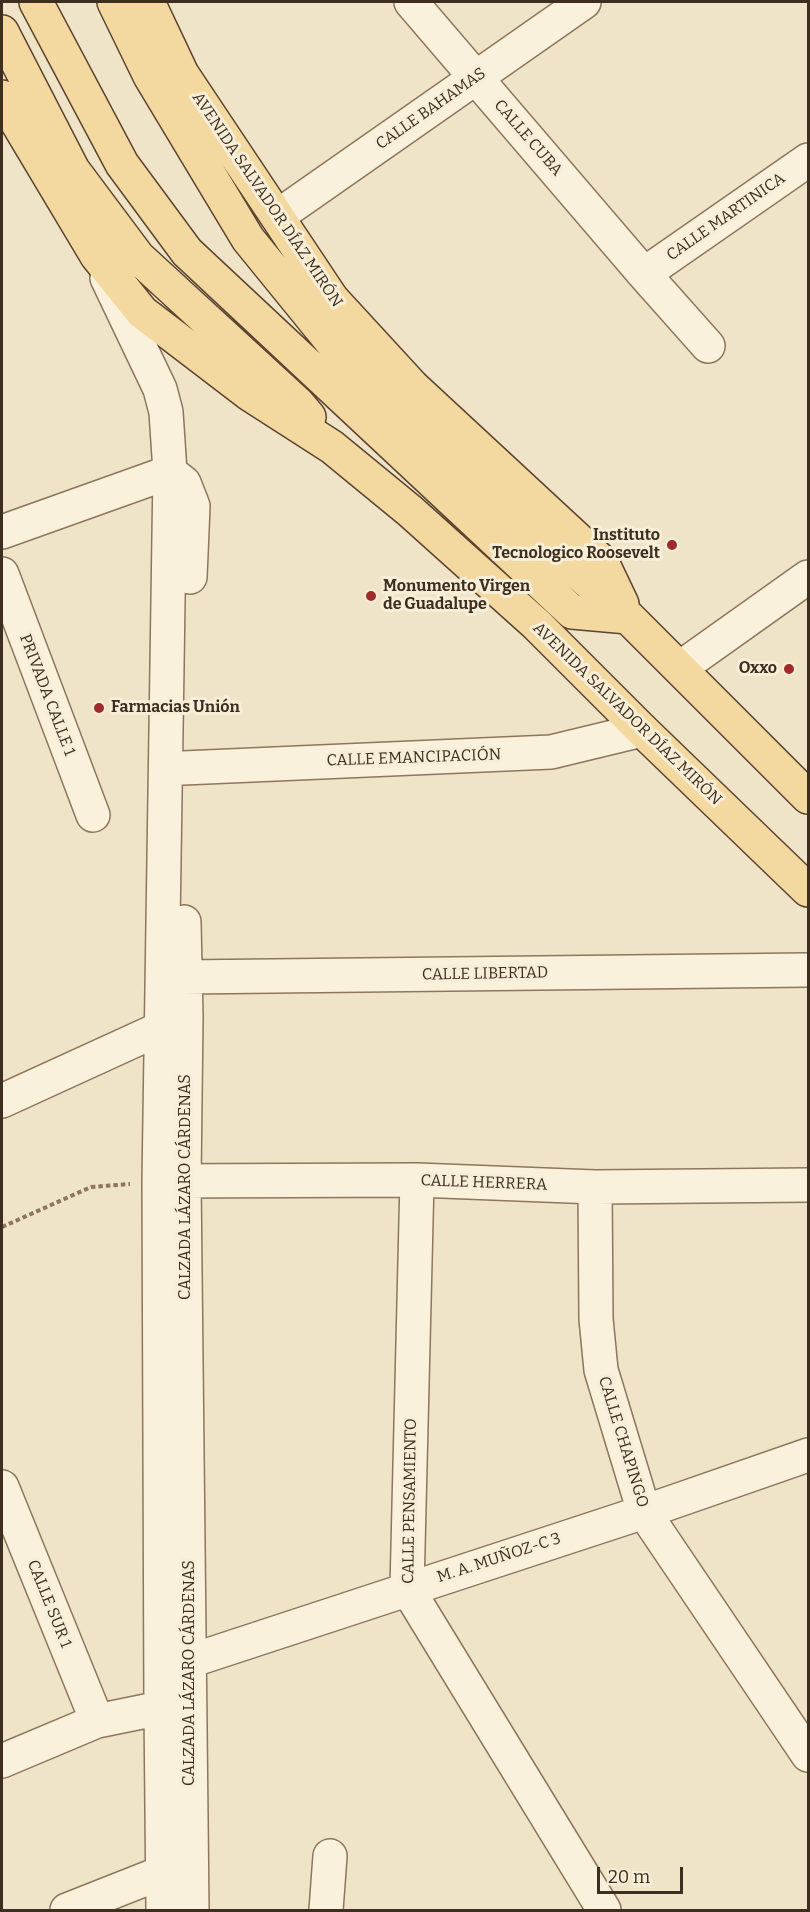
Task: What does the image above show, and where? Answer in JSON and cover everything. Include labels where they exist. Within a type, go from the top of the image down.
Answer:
[{"type":"main road","points":[[36,2],[122,164],[187,252],[572,612],[628,617]]},
{"type":"main road","name":"AVENIDA SALVADOR DÍAZ MIRÓN","points":[[114,2],[150,76],[248,239],[371,388],[628,617],[808,797]]},
{"type":"main road","name":"AVENIDA SALVADOR DÍAZ MIRÓN","points":[[148,2],[182,74],[332,299],[412,386],[602,562],[628,617]]},
{"type":"main road","name":"AVENIDA SALVADOR DÍAZ MIRÓN","points":[[2,32],[73,170],[138,257],[298,404],[332,447]]},
{"type":"main road","name":"AVENIDA SALVADOR DÍAZ MIRÓN","points":[[2,97],[96,256],[142,312],[248,393],[332,447],[410,510],[536,624],[808,890]]},
{"type":"street","name":"CALLE CUBA","points":[[411,2],[708,346]]},
{"type":"street","name":"CALLE BAHAMAS","points":[[278,216],[584,2]]},
{"type":"street","name":"CALLE MARTINICA","points":[[644,274],[808,160]]},
{"type":"street","name":"CALZADA LÁZARO CÁRDENAS","points":[[96,256],[160,389],[166,412],[170,472],[172,1181],[161,1708],[177,1866],[192,1911]]},
{"type":"street","name":"CALZADA LÁZARO CÁRDENAS","points":[[170,472],[184,483],[193,506],[173,979]]},
{"type":"street","points":[[2,532],[170,472]]},
{"type":"street","name":"PRIVADA CALLE 1","points":[[2,574],[93,815]]},
{"type":"street","points":[[680,668],[808,577]]},
{"type":"street","name":"CALLE EMANCIPACIÓN","points":[[183,768],[551,752],[642,730]]},
{"type":"street","name":"CALLE LIBERTAD","points":[[173,979],[808,970]]},
{"type":"street","points":[[2,1101],[173,1022]]},
{"type":"street","name":"CALLE HERRERA","points":[[172,1181],[417,1180],[595,1187],[808,1185]]},
{"type":"street","name":"CALLE PENSAMIENTO","points":[[417,1180],[407,1588],[604,1911]]},
{"type":"street","name":"CALZADA LÁZARO CÁRDENAS","points":[[163,1911],[177,1866],[190,1661],[172,1181]]},
{"type":"street","name":"CALLE CHAPINGO","points":[[595,1187],[596,1319],[601,1370],[644,1512],[808,1755]]},
{"type":"street","name":"M. A. MUÑOZ-C 3","points":[[190,1661],[644,1512],[808,1455]]},
{"type":"street","name":"CALLE SUR 1","points":[[2,1487],[97,1721]]},
{"type":"street","points":[[2,1761],[97,1721],[161,1708]]},
{"type":"street","points":[[326,1911],[330,1856]]},
{"type":"street","points":[[67,1911],[177,1866]]},
{"type":"path","points":[[2,1227],[91,1187],[172,1181]]},
{"type":"place","name":"Instituto Tecnologico Roosevelt","points":[[672,545]]},
{"type":"place","name":"Monumento Virgen de Guadalupe","points":[[371,596]]},
{"type":"place","name":"Oxxo","points":[[789,669]]},
{"type":"place","name":"Farmacias Unión","points":[[99,708]]}]
